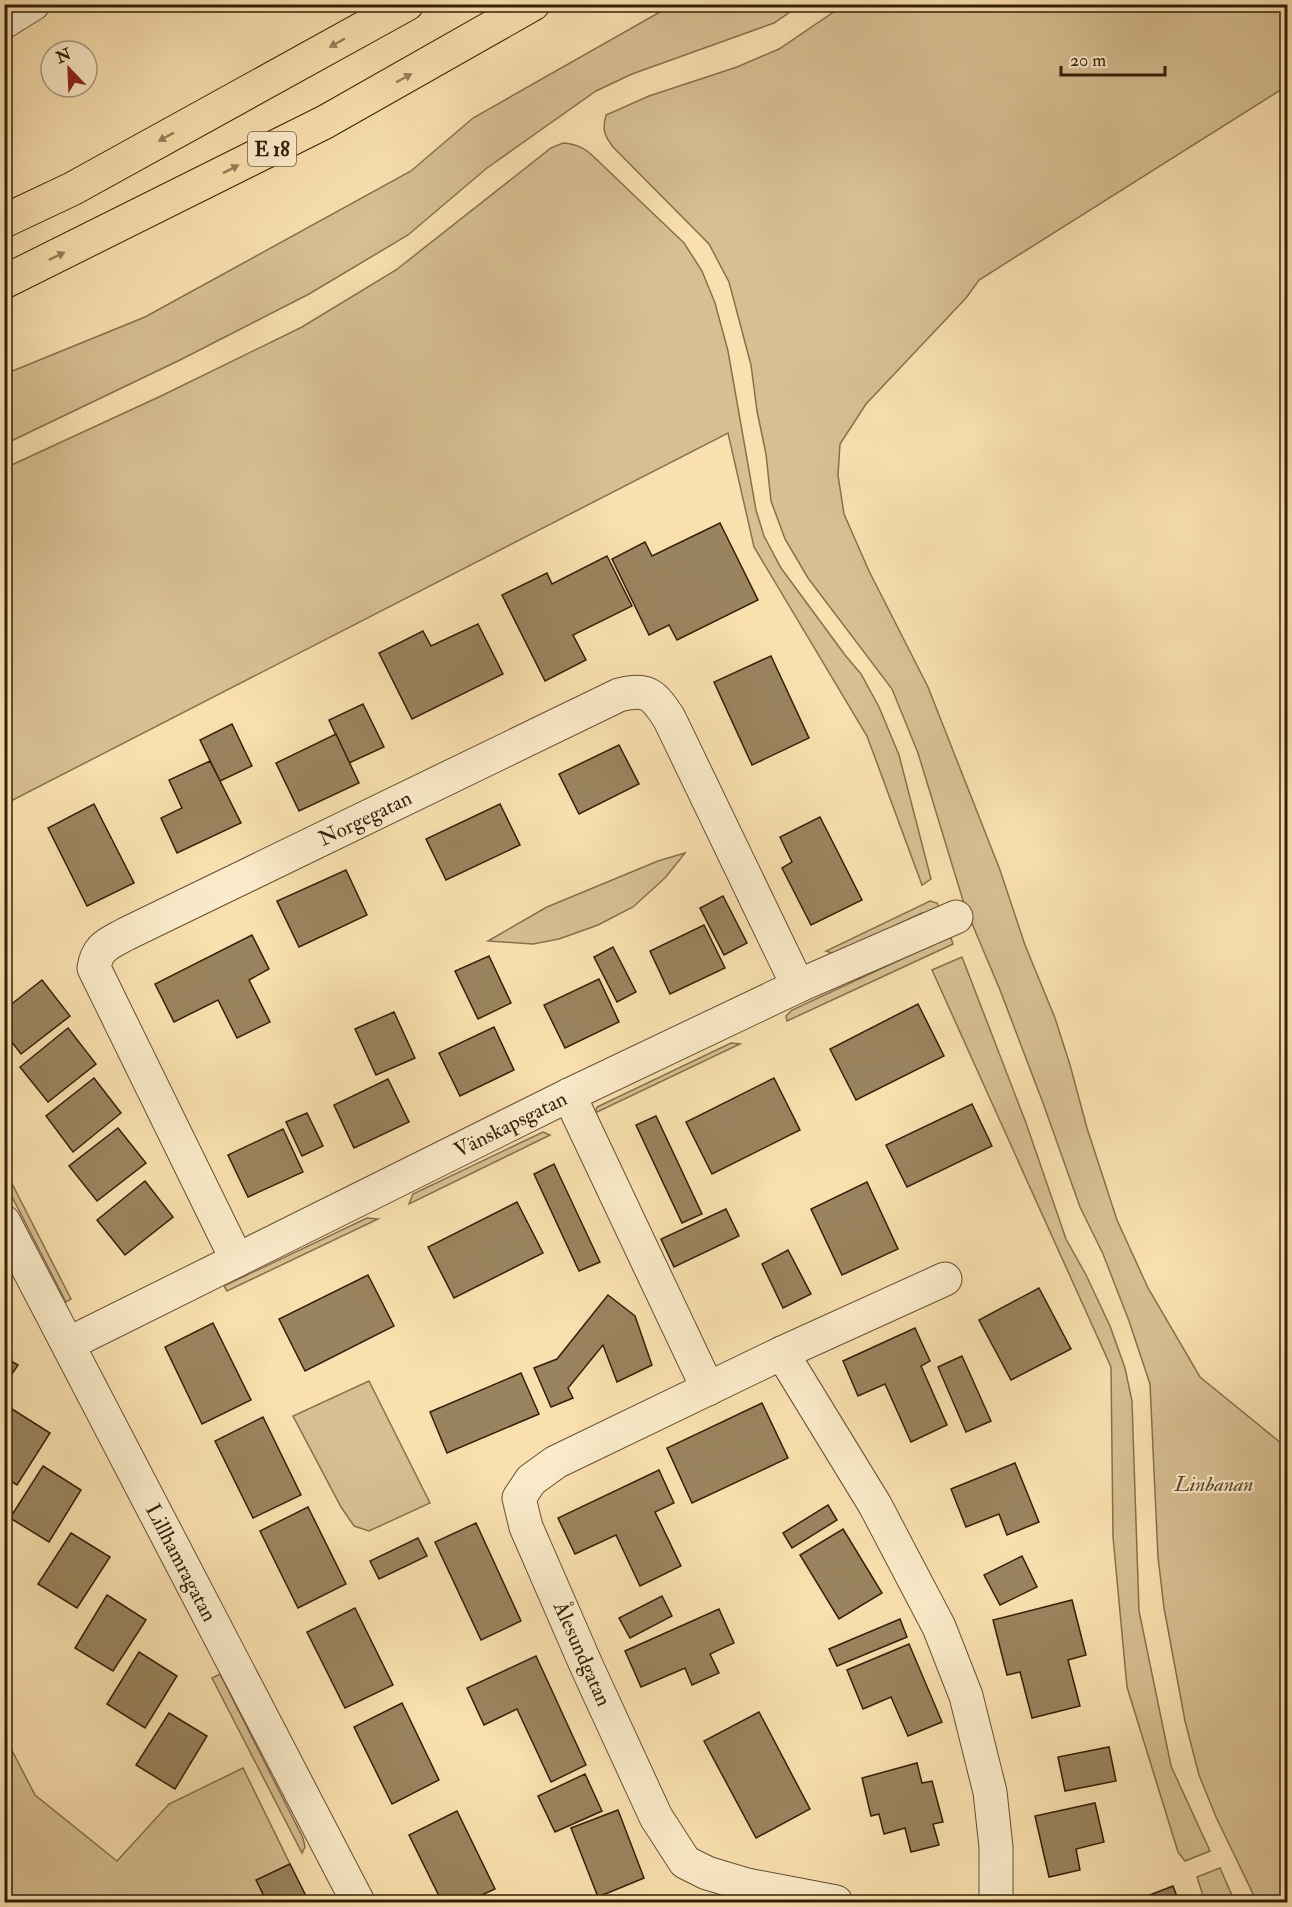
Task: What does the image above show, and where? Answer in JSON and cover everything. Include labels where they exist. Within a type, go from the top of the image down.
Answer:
[{"type":"highway","points":[[4,220],[72,189],[406,4]]},
{"type":"highway","name":"E 18","points":[[4,282],[325,122],[533,4]]},
{"type":"street","points":[[4,21],[33,4]]},
{"type":"street","name":"Norgegatan","points":[[237,1260],[94,968],[96,956],[104,946],[147,924],[619,695],[638,690],[656,699],[669,718],[798,986]]},
{"type":"street","name":"Vänskapsgatan","points":[[68,1344],[569,1095],[798,986],[956,917]]},
{"type":"street","points":[[569,1095],[708,1389]]},
{"type":"street","name":"Lillhamragatan","points":[[4,1222],[358,1902]]},
{"type":"street","name":"Ålesundgatan","points":[[836,1902],[747,1885],[707,1873],[685,1862],[656,1817],[587,1667],[526,1527],[519,1498],[531,1480],[556,1462],[782,1353],[945,1279]]},
{"type":"street","points":[[782,1353],[875,1505],[909,1567],[943,1637],[966,1696],[990,1792],[996,1847],[996,1902]]},
{"type":"green space","points":[[674,4],[800,5],[774,23],[632,74],[596,91],[487,168],[408,235],[309,294],[180,360],[5,444],[5,374],[145,317],[411,171],[473,118]]},
{"type":"green space","name":"Linbanan","points":[[844,5],[1287,5],[1287,86],[979,280],[966,298],[866,404],[840,444],[838,475],[844,514],[869,571],[928,687],[1000,870],[1025,945],[1055,1018],[1117,1220],[1148,1288],[1200,1377],[1287,1448],[1288,1825],[1285,1827],[1288,1833],[1287,1902],[1257,1902],[1216,1817],[1199,1775],[1185,1721],[1164,1608],[1158,1557],[1150,1384],[1129,1321],[1103,1254],[1080,1207],[1000,990],[965,907],[918,753],[892,689],[808,578],[785,539],[771,501],[766,454],[751,365],[729,282],[709,244],[613,147],[605,132],[606,115],[649,96],[737,67],[779,49]]},
{"type":"green space","points":[[563,143],[584,149],[591,155],[684,243],[702,271],[715,303],[728,351],[756,510],[764,536],[781,568],[861,674],[879,707],[899,755],[931,879],[922,885],[867,736],[754,547],[728,433],[5,804],[5,468],[161,396],[302,327],[396,270],[551,148]]},
{"type":"green space","points":[[685,853],[665,878],[633,907],[598,925],[559,939],[533,944],[488,941],[547,907],[658,861]]},
{"type":"green space","points":[[930,901],[937,903],[944,919],[928,926],[922,913],[835,954],[826,951]]},
{"type":"green space","points":[[951,938],[953,944],[787,1021],[786,1016],[792,1010]]},
{"type":"green space","points":[[962,957],[1026,1123],[1066,1239],[1110,1326],[1125,1368],[1132,1401],[1139,1611],[1171,1766],[1210,1851],[1185,1861],[1178,1852],[1127,1687],[1113,1537],[1111,1367],[932,970]]},
{"type":"green space","points":[[731,1043],[740,1044],[595,1113],[597,1107]]},
{"type":"green space","points":[[543,1132],[550,1135],[409,1204],[413,1194]]},
{"type":"green space","points":[[5,1170],[71,1299],[66,1302],[5,1183]]},
{"type":"green space","points":[[367,1218],[378,1219],[227,1291],[224,1286]]},
{"type":"green space","points":[[369,1381],[430,1503],[369,1531],[354,1526],[341,1507],[293,1416]]},
{"type":"green space","points":[[220,1674],[303,1838],[305,1847],[302,1853],[212,1678]]},
{"type":"green space","points":[[4,1735],[35,1795],[117,1861],[169,1804],[243,1768],[290,1864],[257,1880],[267,1902],[5,1902]]},
{"type":"green space","points":[[1220,1868],[1235,1902],[1205,1902],[1197,1877]]},
{"type":"building","points":[[720,523],[758,600],[677,640],[669,625],[649,635],[612,559],[645,542],[652,556]]},
{"type":"building","points":[[607,556],[632,606],[573,635],[586,660],[545,681],[502,595],[547,573],[552,584]]},
{"type":"building","points":[[478,624],[503,674],[412,719],[379,653],[423,631],[431,646]]},
{"type":"building","points":[[771,656],[809,738],[752,765],[714,682]]},
{"type":"building","points":[[363,704],[384,747],[349,763],[329,720]]},
{"type":"building","points":[[232,724],[252,766],[220,781],[200,740]]},
{"type":"building","points":[[336,734],[359,783],[299,811],[276,763]]},
{"type":"building","points":[[619,745],[639,784],[579,814],[559,774]]},
{"type":"building","points":[[210,761],[241,823],[177,853],[161,818],[182,808],[169,780]]},
{"type":"building","points":[[94,804],[134,883],[87,906],[48,828]]},
{"type":"building","points":[[500,804],[520,845],[446,880],[426,839]]},
{"type":"building","points":[[820,817],[862,900],[811,925],[782,868],[792,862],[780,837]]},
{"type":"building","points":[[346,870],[367,915],[299,947],[277,901]]},
{"type":"building","points":[[723,896],[747,943],[724,955],[700,908]]},
{"type":"building","points":[[704,925],[725,968],[670,994],[650,951]]},
{"type":"building","points":[[252,935],[269,969],[249,980],[270,1022],[237,1038],[218,1000],[174,1022],[155,984]]},
{"type":"building","points":[[613,947],[636,992],[617,1002],[594,957]]},
{"type":"building","points":[[489,956],[511,1003],[478,1019],[455,971]]},
{"type":"building","points":[[599,979],[619,1022],[565,1048],[544,1005]]},
{"type":"building","points":[[42,980],[70,1016],[21,1054],[4,1032],[4,1010]]},
{"type":"building","points":[[918,1004],[944,1056],[856,1100],[830,1049]]},
{"type":"building","points":[[394,1012],[415,1058],[376,1075],[355,1029]]},
{"type":"building","points":[[494,1027],[514,1070],[460,1096],[439,1053]]},
{"type":"building","points":[[68,1028],[96,1064],[48,1102],[20,1067]]},
{"type":"building","points":[[94,1078],[121,1113],[73,1152],[46,1116]]},
{"type":"building","points":[[774,1078],[800,1130],[712,1174],[686,1122]]},
{"type":"building","points":[[388,1079],[409,1122],[354,1148],[334,1105]]},
{"type":"building","points":[[972,1104],[992,1146],[907,1187],[886,1145]]},
{"type":"building","points":[[307,1113],[323,1146],[302,1156],[286,1122]]},
{"type":"building","points":[[656,1116],[702,1214],[682,1223],[636,1125]]},
{"type":"building","points":[[118,1128],[146,1163],[97,1201],[69,1166]]},
{"type":"building","points":[[283,1129],[303,1172],[248,1197],[228,1155]]},
{"type":"building","points":[[554,1164],[600,1262],[579,1271],[534,1174]]},
{"type":"building","points":[[145,1181],[173,1217],[125,1255],[97,1220]]},
{"type":"building","points":[[867,1182],[898,1249],[842,1275],[811,1209]]},
{"type":"building","points":[[517,1202],[543,1253],[454,1298],[428,1247]]},
{"type":"building","points":[[726,1209],[739,1236],[674,1267],[661,1239]]},
{"type":"building","points":[[788,1250],[811,1294],[783,1308],[762,1264]]},
{"type":"building","points":[[368,1275],[394,1326],[305,1371],[279,1319]]},
{"type":"building","points":[[1039,1288],[1071,1349],[1011,1380],[979,1320]]},
{"type":"building","points":[[608,1295],[635,1316],[652,1365],[617,1382],[603,1345],[568,1388],[573,1398],[551,1407],[534,1368],[557,1359]]},
{"type":"building","points":[[213,1323],[251,1400],[202,1424],[165,1347]]},
{"type":"building","points":[[915,1328],[930,1361],[921,1366],[947,1425],[911,1442],[885,1384],[858,1396],[843,1361]]},
{"type":"building","points":[[962,1356],[991,1421],[966,1432],[938,1367]]},
{"type":"building","points":[[4,1357],[18,1365],[4,1386]]},
{"type":"building","points":[[521,1373],[539,1414],[447,1453],[430,1412]]},
{"type":"building","points":[[762,1403],[788,1458],[692,1503],[667,1448]]},
{"type":"building","points":[[12,1409],[50,1433],[17,1485],[4,1477],[4,1420]]},
{"type":"building","points":[[263,1417],[301,1495],[253,1518],[215,1441]]},
{"type":"building","points":[[1015,1463],[1039,1522],[1007,1535],[999,1514],[966,1527],[951,1489]]},
{"type":"building","points":[[43,1466],[81,1490],[49,1542],[10,1518]]},
{"type":"building","points":[[659,1470],[674,1503],[655,1512],[681,1566],[640,1586],[616,1535],[575,1554],[558,1518]]},
{"type":"building","points":[[828,1505],[837,1520],[792,1548],[783,1533]]},
{"type":"building","points":[[308,1507],[346,1584],[298,1608],[260,1531]]},
{"type":"building","points":[[476,1523],[521,1621],[481,1640],[435,1542]]},
{"type":"building","points":[[843,1529],[882,1593],[839,1619],[800,1555]]},
{"type":"building","points":[[71,1533],[110,1557],[77,1608],[38,1584]]},
{"type":"building","points":[[418,1538],[427,1556],[379,1579],[370,1561]]},
{"type":"building","points":[[1022,1556],[1037,1587],[1000,1605],[984,1575]]},
{"type":"building","points":[[107,1595],[146,1620],[113,1671],[75,1648]]},
{"type":"building","points":[[662,1596],[672,1616],[630,1638],[619,1618]]},
{"type":"building","points":[[1072,1600],[1086,1655],[1068,1660],[1080,1706],[1032,1718],[1020,1672],[1007,1675],[993,1620]]},
{"type":"building","points":[[355,1608],[393,1685],[345,1708],[307,1632]]},
{"type":"building","points":[[719,1609],[734,1643],[710,1654],[719,1673],[692,1685],[685,1668],[641,1687],[625,1651]]},
{"type":"building","points":[[900,1619],[907,1637],[837,1666],[829,1649]]},
{"type":"building","points":[[909,1644],[942,1722],[908,1736],[891,1697],[863,1709],[847,1670]]},
{"type":"building","points":[[139,1652],[177,1676],[145,1728],[107,1704]]},
{"type":"building","points":[[536,1656],[586,1765],[551,1782],[517,1709],[484,1725],[467,1688]]},
{"type":"building","points":[[402,1703],[439,1780],[392,1804],[354,1727]]},
{"type":"building","points":[[759,1712],[810,1809],[756,1838],[704,1741]]},
{"type":"building","points":[[169,1713],[207,1736],[175,1789],[136,1765]]},
{"type":"building","points":[[1109,1747],[1116,1781],[1065,1791],[1058,1757]]},
{"type":"building","points":[[917,1763],[922,1783],[932,1781],[943,1822],[933,1824],[939,1845],[911,1852],[905,1828],[884,1834],[879,1814],[871,1816],[862,1778]]},
{"type":"building","points":[[585,1774],[602,1811],[555,1832],[538,1796]]},
{"type":"building","points":[[1095,1803],[1104,1842],[1076,1849],[1080,1870],[1049,1877],[1035,1816]]},
{"type":"building","points":[[618,1810],[644,1878],[598,1897],[571,1828]]},
{"type":"building","points":[[457,1811],[495,1889],[467,1902],[442,1902],[409,1835]]},
{"type":"building","points":[[290,1864],[309,1902],[267,1902],[256,1880]]},
{"type":"building","points":[[1173,1886],[1179,1902],[1134,1902],[1134,1901]]}]
